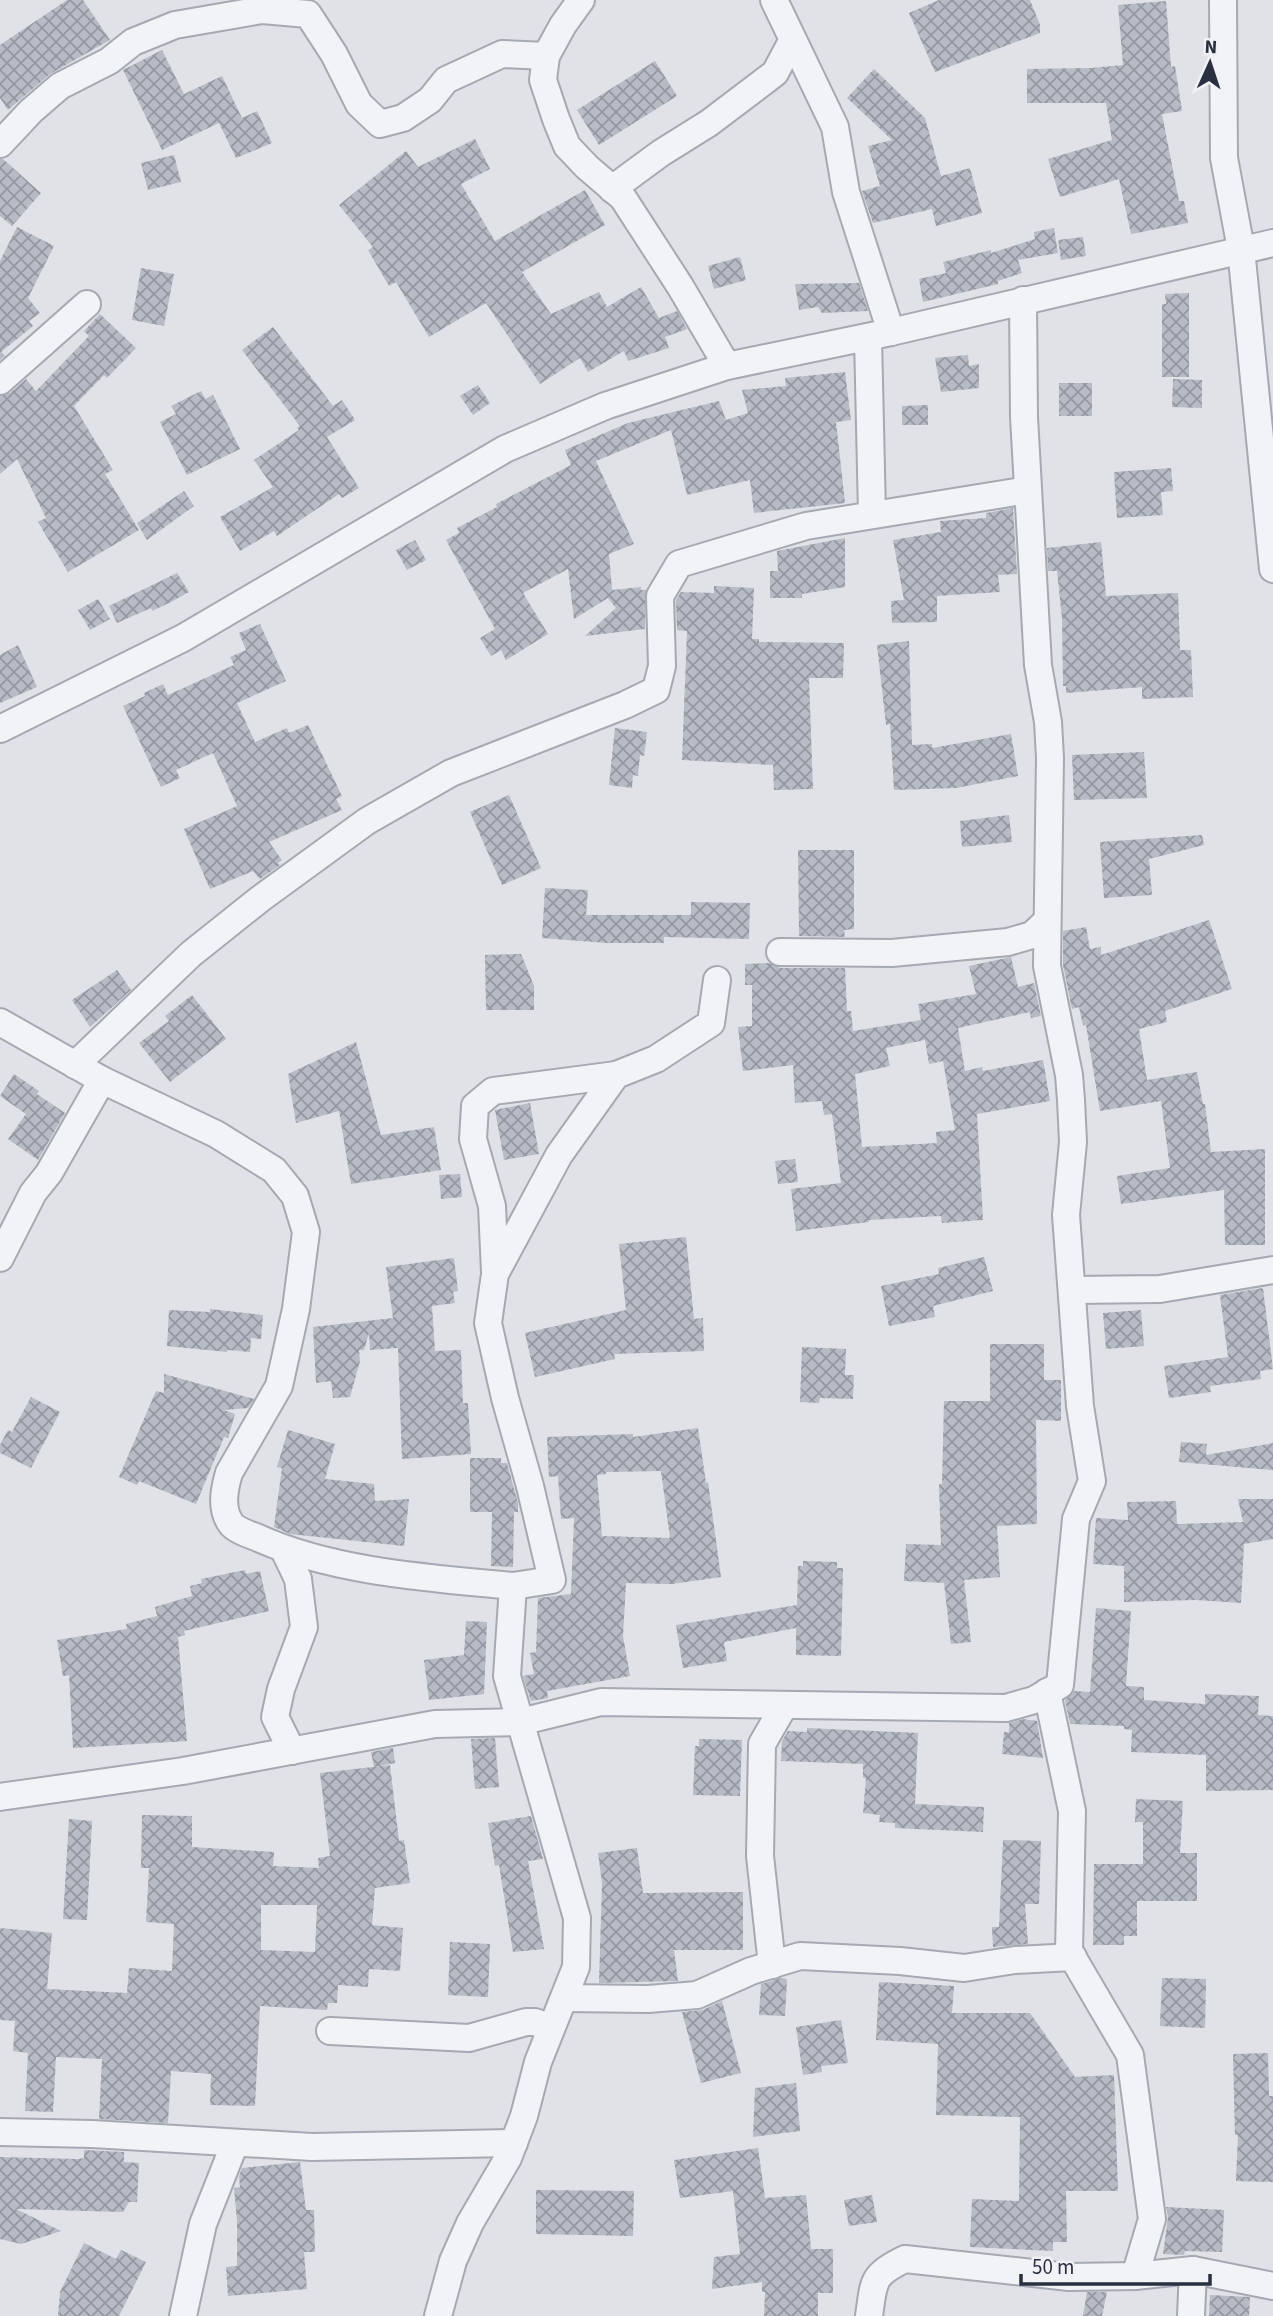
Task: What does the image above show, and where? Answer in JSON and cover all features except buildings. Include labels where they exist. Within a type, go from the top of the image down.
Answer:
[{"type":"street","points":[[581,0],[546,56],[542,80],[567,146],[623,198],[680,286],[727,366]]},
{"type":"street","points":[[774,0],[835,127],[846,192],[879,335],[872,514]]},
{"type":"street","points":[[1223,0],[1224,158],[1241,249],[1273,569]]},
{"type":"street","points":[[0,144],[31,111],[60,86],[109,61],[133,42],[176,25],[262,10],[308,15],[334,54],[359,104],[380,124],[403,118],[430,100],[446,80],[502,54],[546,56]]},
{"type":"street","points":[[612,189],[661,153],[709,123],[775,73],[792,41]]},
{"type":"street","points":[[0,729],[183,638],[505,449],[605,406],[727,366],[879,335],[1273,243]]},
{"type":"street","points":[[0,1797],[183,1771],[435,1724],[520,1722],[601,1702],[1006,1708],[1034,1700],[1060,1685],[1076,1519],[1092,1481],[1080,1406],[1066,1215],[1073,1142],[1072,1100],[1047,966],[1050,758],[1048,722],[1038,665],[1024,417],[1023,300]]},
{"type":"street","points":[[0,381],[87,304]]},
{"type":"street","points":[[75,1065],[191,954],[260,899],[367,821],[451,773],[625,705],[656,690],[662,666],[660,596],[679,564],[806,526],[1028,490]]},
{"type":"street","points":[[780,952],[892,953],[1008,943],[1031,935],[1047,922]]},
{"type":"street","points":[[0,1023],[102,1080],[216,1134],[274,1170],[295,1196],[306,1232],[296,1309],[279,1386],[229,1473],[224,1502],[232,1525],[284,1550],[399,1575],[513,1586],[552,1580],[488,1323],[495,1274],[492,1206],[473,1139],[475,1106],[493,1091],[616,1075],[656,1059],[710,1023],[717,980]]},
{"type":"street","points":[[495,1274],[559,1155],[616,1075]]},
{"type":"street","points":[[0,1258],[33,1193],[49,1173],[102,1080]]},
{"type":"street","points":[[1072,1290],[1160,1289],[1273,1270]]},
{"type":"street","points":[[284,1550],[298,1579],[304,1627],[281,1689],[275,1717],[292,1751]]},
{"type":"street","points":[[438,2316],[453,2261],[470,2223],[514,2143],[538,2062],[576,1967],[577,1918],[507,1676],[513,1586]]},
{"type":"street","points":[[1047,1692],[1072,1811],[1069,1951],[1130,2056],[1152,2219],[1135,2276]]},
{"type":"street","points":[[772,1965],[760,1856],[762,1744],[784,1706]]},
{"type":"street","points":[[564,1998],[648,1999],[697,1995],[751,1971],[800,1956],[900,1961],[964,1968],[1073,1957]]},
{"type":"street","points":[[330,2031],[469,2038],[526,2022],[536,2022],[551,2028]]},
{"type":"street","points":[[0,2132],[92,2134],[312,2147],[514,2143]]},
{"type":"street","points":[[183,2316],[203,2224],[234,2143]]},
{"type":"street","points":[[869,2316],[874,2280],[890,2266],[905,2259],[1069,2277],[1135,2276],[1193,2270],[1273,2286]]},
{"type":"street","points":[[1191,2316],[1193,2270]]}]
